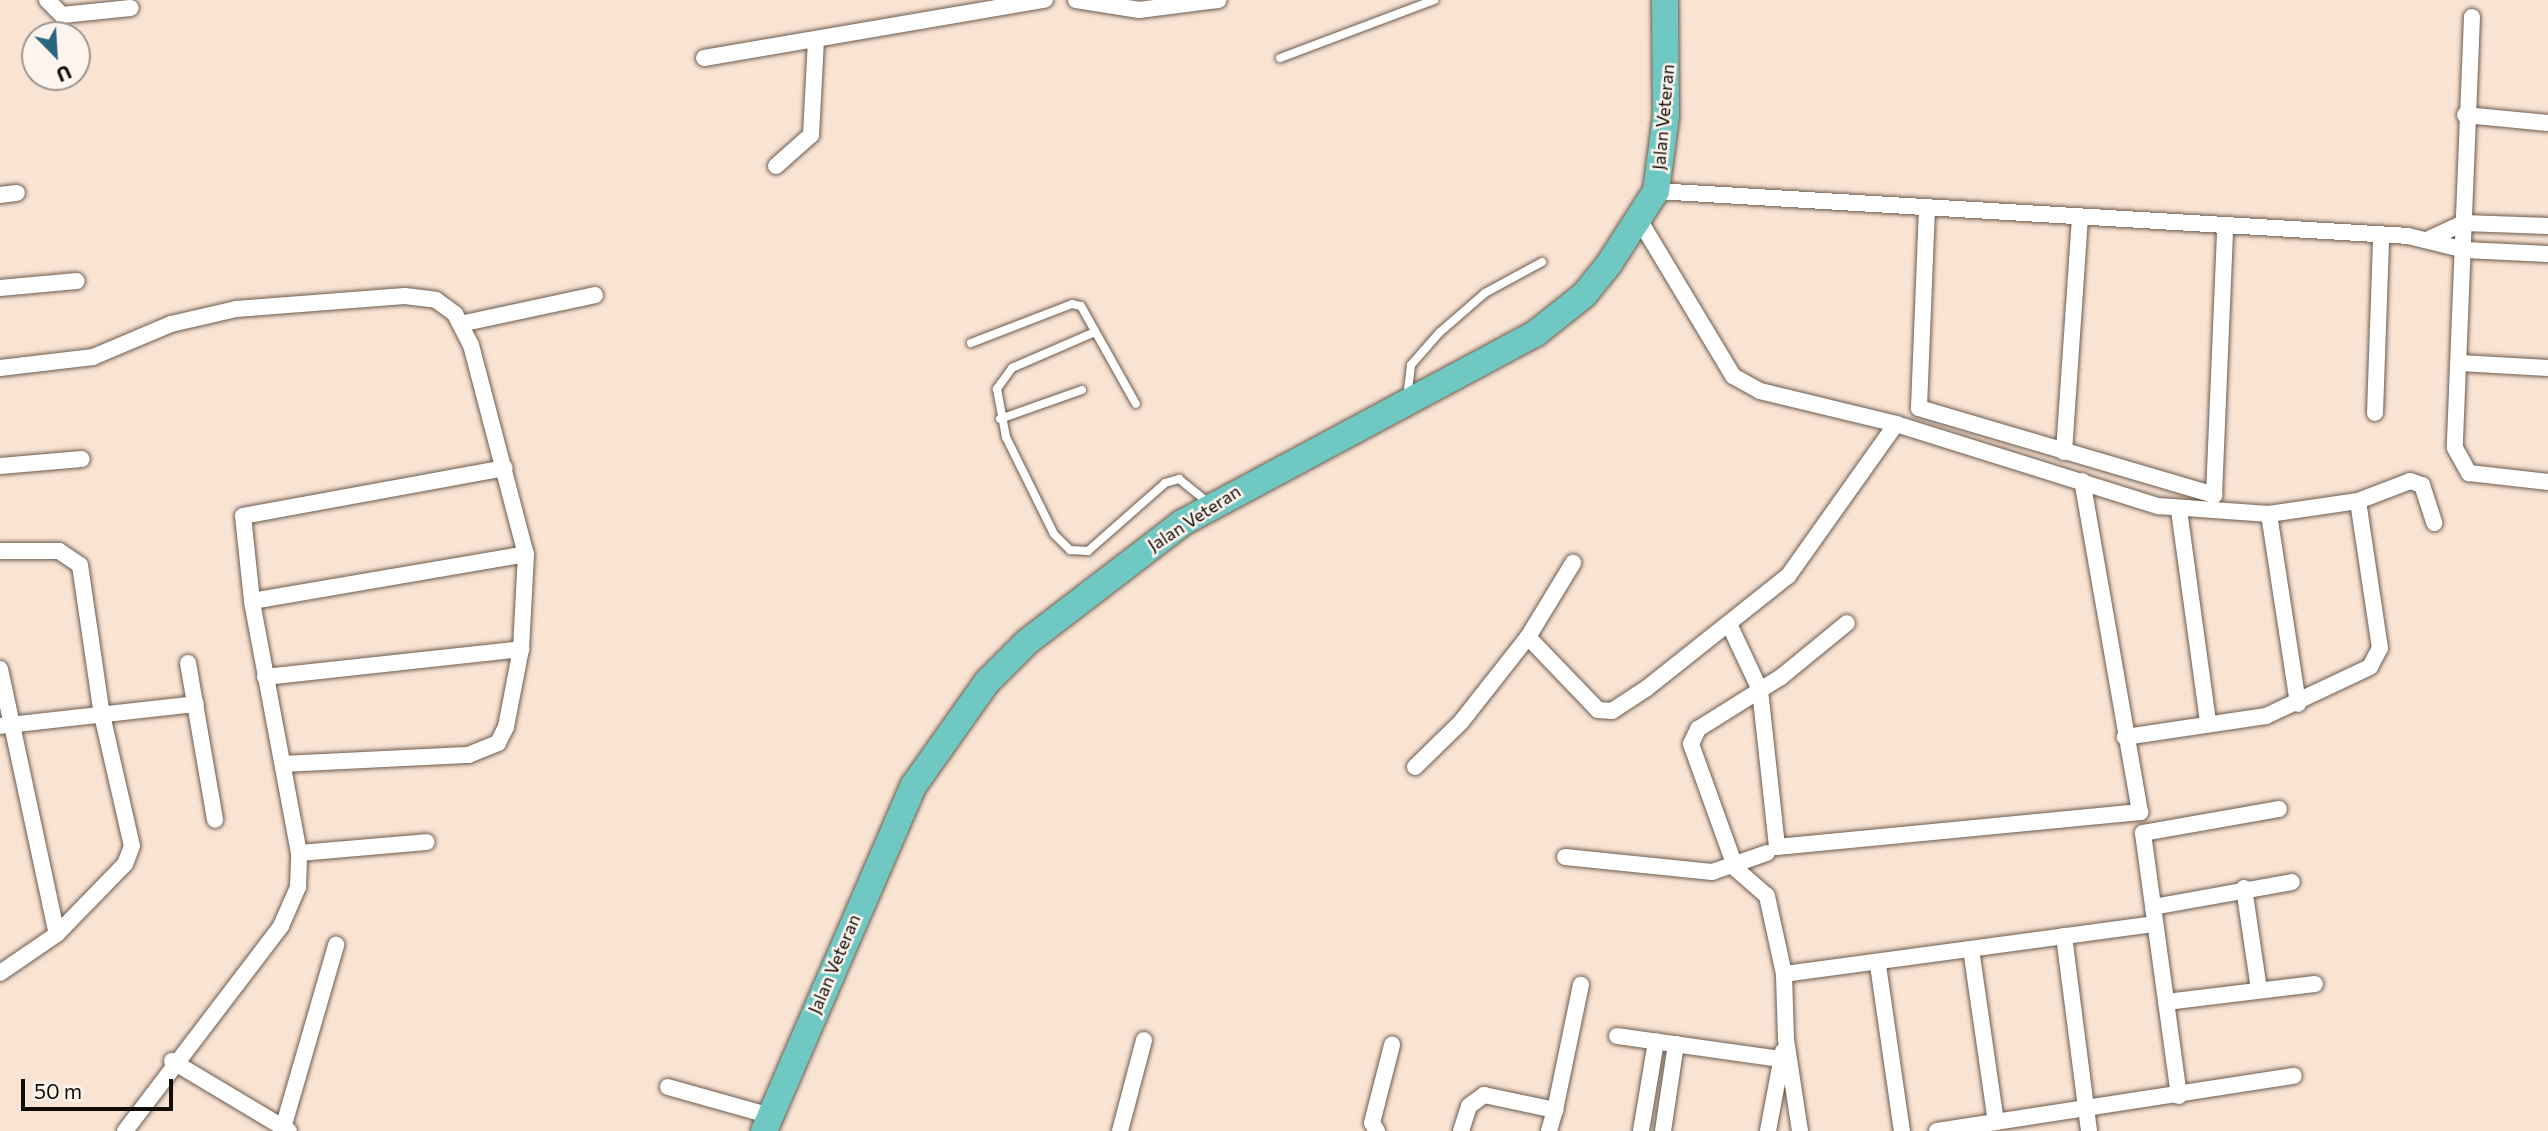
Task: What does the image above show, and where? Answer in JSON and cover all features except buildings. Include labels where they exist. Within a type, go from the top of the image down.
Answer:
[{"type":"highway","name":"Jalan Veteran","points":[[767,1123],[914,785],[966,707],[1027,642],[1211,506],[1408,402],[1559,316],[1584,295],[1640,221],[1656,191],[1668,65],[1665,0]]},
{"type":"street","points":[[47,0],[62,15],[131,8]]},
{"type":"street","points":[[704,58],[1045,0]]},
{"type":"street","points":[[1076,0],[1139,10],[1218,0]]},
{"type":"street","points":[[2472,17],[2465,115],[2465,250],[2455,448],[2462,469],[2548,482]]},
{"type":"street","points":[[776,166],[811,135],[816,41]]},
{"type":"street","points":[[2465,115],[2548,123]]},
{"type":"street","points":[[1656,191],[2428,239],[2465,250],[2548,254]]},
{"type":"street","points":[[0,195],[17,193]]},
{"type":"street","points":[[1927,208],[1919,408],[2214,495],[2225,227]]},
{"type":"street","points":[[2064,452],[2080,218]]},
{"type":"street","points":[[1640,221],[1734,376],[1760,391],[1896,424],[2179,510],[2269,514],[2358,501],[2410,481],[2422,485],[2434,523]]},
{"type":"street","points":[[2428,239],[2464,223],[2548,226]]},
{"type":"street","points":[[2375,413],[2381,237]]},
{"type":"street","points":[[0,288],[77,281]]},
{"type":"street","points":[[460,324],[595,295]]},
{"type":"street","points":[[0,368],[93,357],[171,324],[236,309],[405,296],[436,300],[460,324],[505,468],[526,554],[521,649],[506,727],[485,752],[285,764]]},
{"type":"street","points":[[2460,363],[2548,368]]},
{"type":"street","points":[[1528,638],[1604,712],[1647,688],[1729,624],[1805,557],[1896,424]]},
{"type":"street","points":[[0,466],[82,459]]},
{"type":"street","points":[[124,1131],[172,1061],[281,926],[298,887],[299,853],[285,764],[265,677],[239,524],[251,511],[505,468]]},
{"type":"street","points":[[1729,624],[1760,691],[1777,848],[2140,813],[2082,481]]},
{"type":"street","points":[[2125,737],[2266,716],[2298,704],[2370,667],[2380,648],[2358,501]]},
{"type":"street","points":[[2179,510],[2208,723]]},
{"type":"street","points":[[2269,514],[2298,704]]},
{"type":"street","points":[[0,551],[75,557],[102,715],[131,856],[57,934],[0,973]]},
{"type":"street","points":[[252,601],[526,554]]},
{"type":"street","points":[[1415,767],[1461,722],[1528,638],[1573,564]]},
{"type":"street","points":[[1800,1131],[1786,1040],[1784,974],[1767,897],[1736,869],[1691,744],[1698,729],[1760,691],[1847,623]]},
{"type":"street","points":[[265,677],[521,649]]},
{"type":"street","points":[[188,663],[215,820]]},
{"type":"street","points":[[0,669],[6,725],[57,934]]},
{"type":"street","points":[[6,725],[196,704]]},
{"type":"street","points":[[2179,1096],[2143,833],[2278,809]]},
{"type":"street","points":[[299,853],[427,842]]},
{"type":"street","points":[[1565,857],[1712,872],[1736,869],[1766,853]]},
{"type":"street","points":[[2153,907],[2244,888],[2292,882]]},
{"type":"street","points":[[2244,888],[2259,990]]},
{"type":"street","points":[[1784,974],[1878,965],[1971,949],[2155,924]]},
{"type":"street","points":[[2064,936],[2088,1131]]},
{"type":"street","points":[[172,1061],[286,1129],[337,945]]},
{"type":"street","points":[[1971,949],[1996,1122]]},
{"type":"street","points":[[1878,965],[1902,1131]]},
{"type":"street","points":[[2166,1002],[2315,984]]},
{"type":"street","points":[[1549,1131],[1581,985]]},
{"type":"street","points":[[1617,1036],[1781,1059]]},
{"type":"street","points":[[1120,1131],[1144,1040]]},
{"type":"street","points":[[1768,1131],[1786,1040]]},
{"type":"street","points":[[1641,1131],[1656,1041]]},
{"type":"street","points":[[1663,1131],[1676,1044]]},
{"type":"street","points":[[1377,1131],[1372,1123],[1392,1045]]},
{"type":"street","points":[[1937,1131],[2086,1112],[2294,1076]]},
{"type":"street","points":[[668,1087],[767,1123]]},
{"type":"street","points":[[1461,1131],[1469,1106],[1483,1095],[1555,1110]]},
{"type":"lane","points":[[1280,58],[1433,0]]},
{"type":"lane","points":[[1408,402],[1406,375],[1439,333],[1485,293],[1542,262]]},
{"type":"lane","points":[[971,343],[1072,304],[1081,306],[1136,404]]},
{"type":"lane","points":[[1095,332],[1012,369],[998,389],[1000,419],[1054,534],[1070,551],[1098,543],[1165,483],[1180,479],[1211,506]]},
{"type":"lane","points":[[1000,419],[1082,390]]}]
